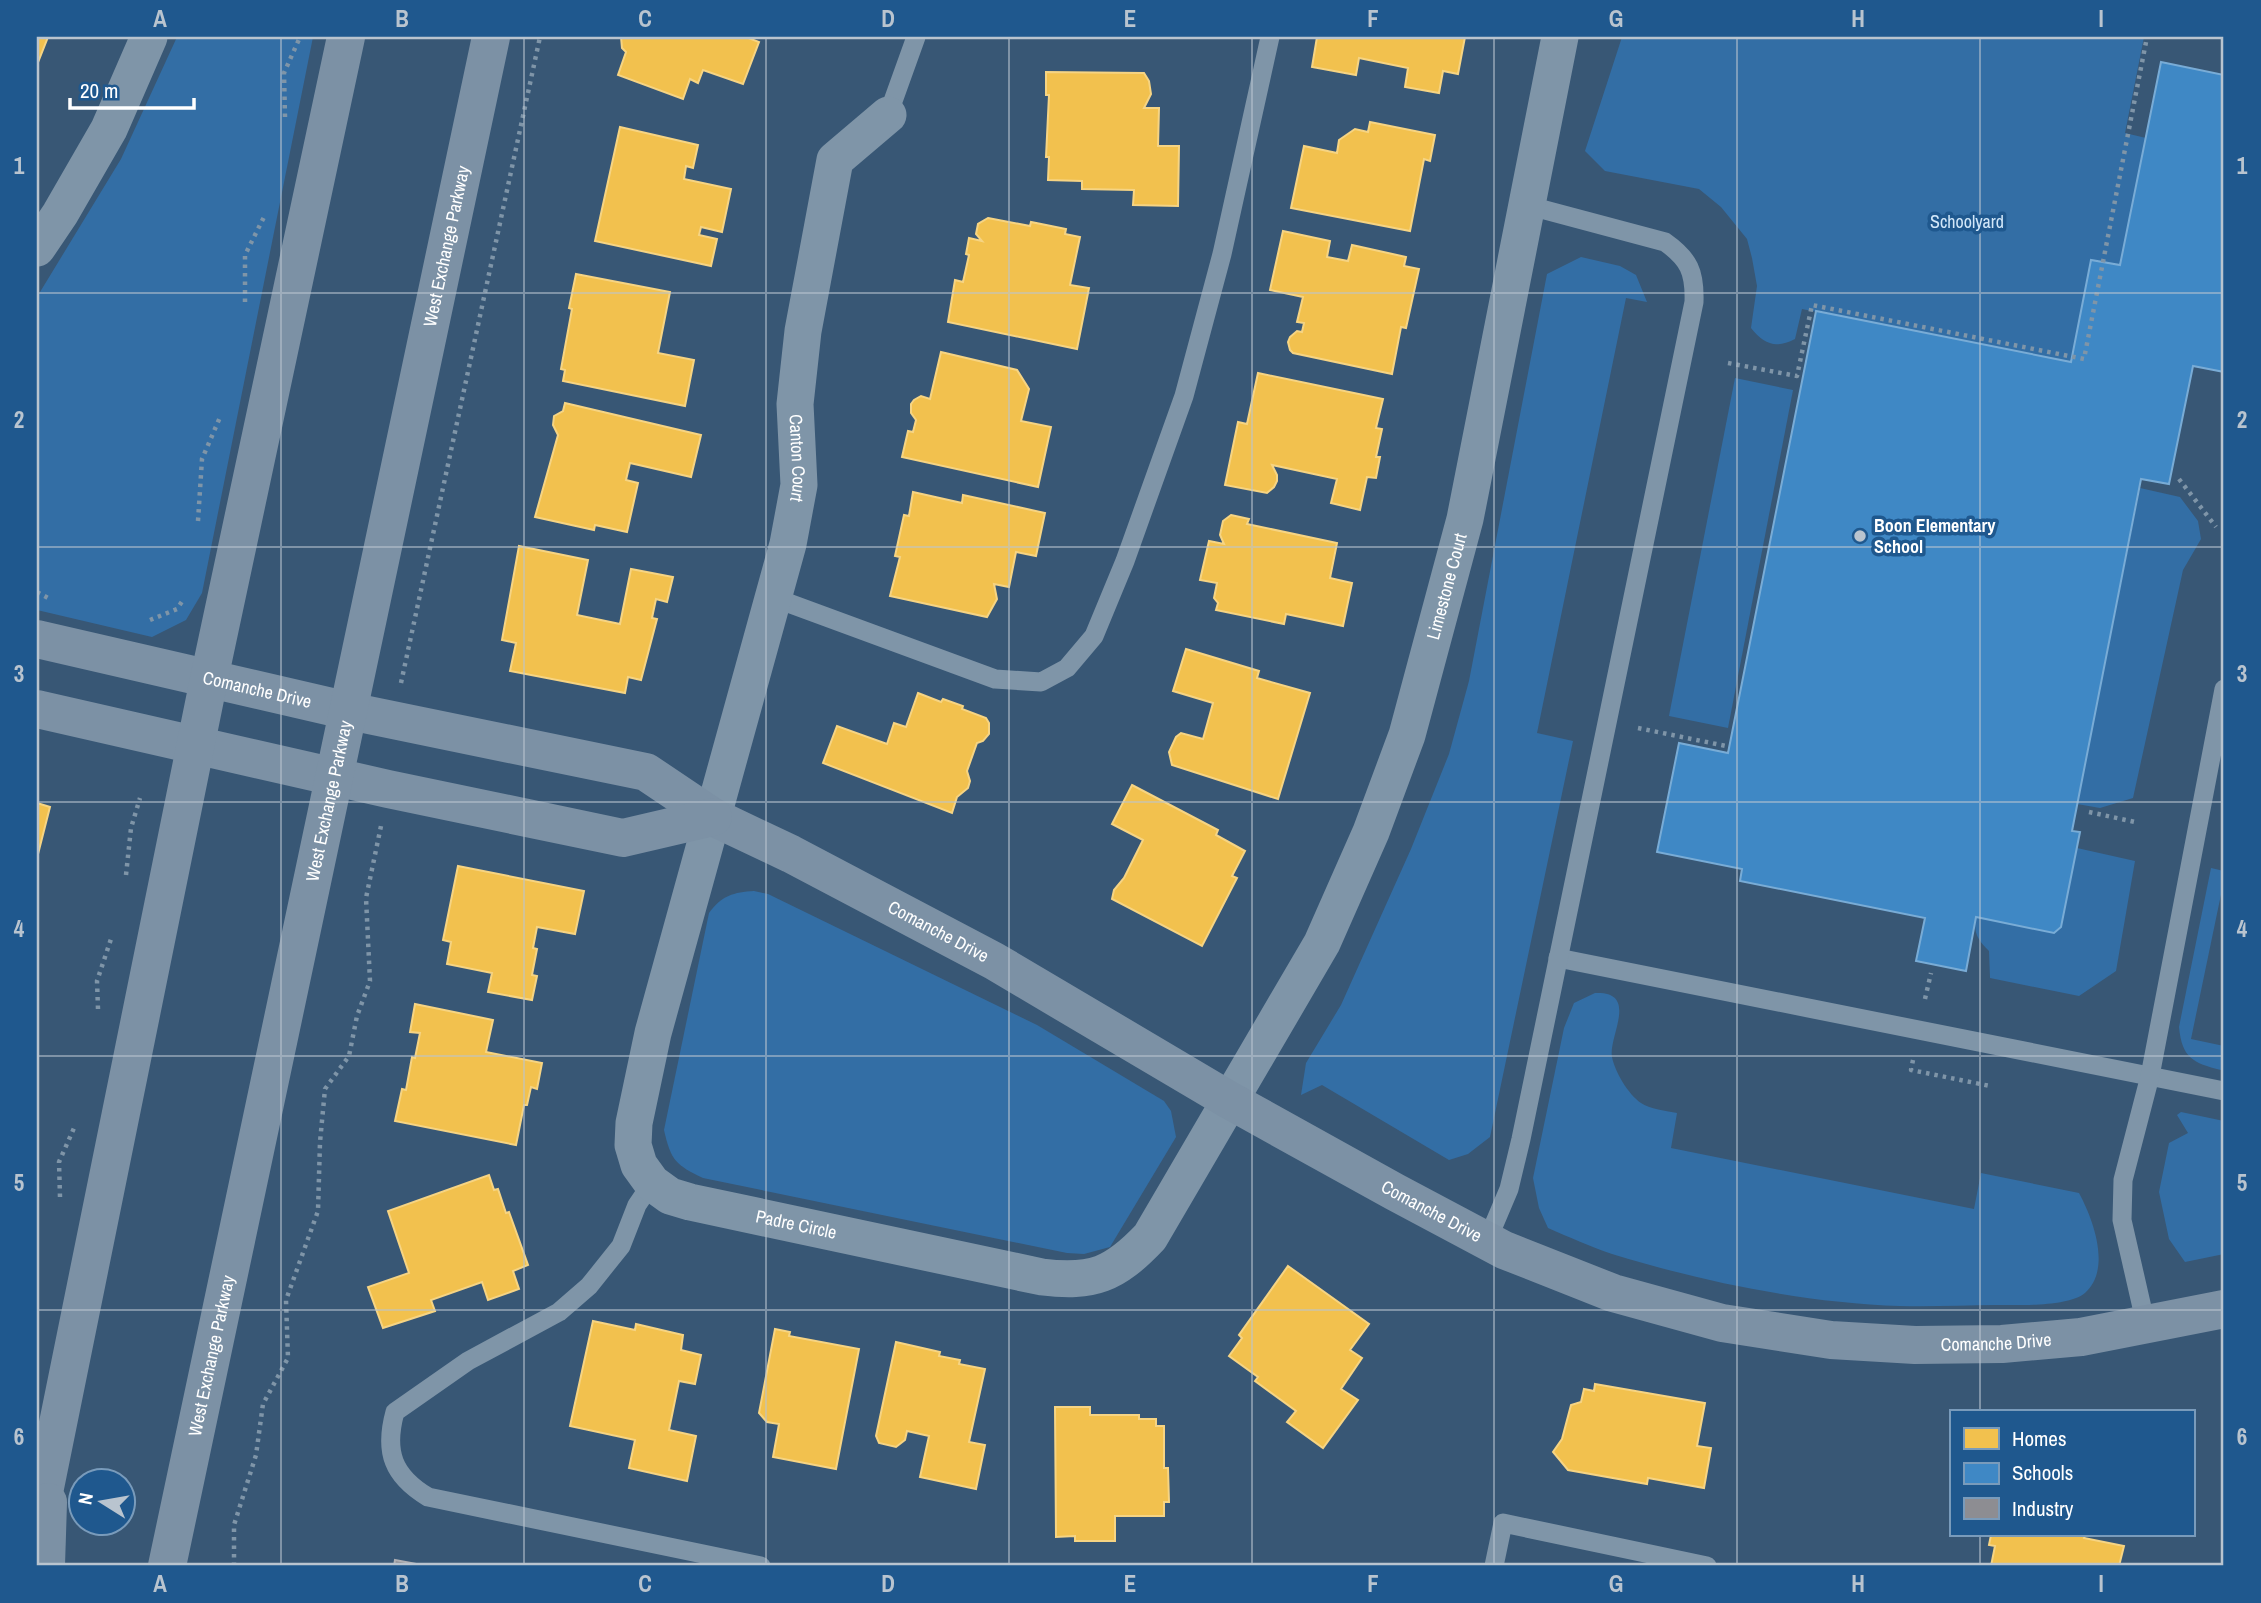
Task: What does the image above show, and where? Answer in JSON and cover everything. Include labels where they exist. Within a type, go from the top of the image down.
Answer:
[{"type":"main road","points":[[37,1527],[209,679],[346,37]]},
{"type":"main road","name":"West Exchange Parkway","points":[[167,1566],[491,37]]},
{"type":"main road","name":"Comanche Drive","points":[[37,639],[349,711],[646,772],[713,817],[791,854],[994,961],[1229,1100],[1487,1241],[1613,1293],[1722,1322],[1831,1340],[1915,1345],[2002,1345],[2081,1337],[2224,1309]]},
{"type":"main road","points":[[37,709],[335,778],[624,838],[713,817]]},
{"type":"main road","points":[[46,1566],[49,1468]]},
{"type":"street","points":[[37,248],[109,129],[149,37]]},
{"type":"street","name":"Limestone Court","points":[[1229,1100],[1322,943],[1371,832],[1407,734],[1465,519],[1560,37]]},
{"type":"street","name":"Canton Court","points":[[713,817],[788,544],[799,485],[795,404],[801,344],[835,160],[888,114]]},
{"type":"street","points":[[652,1183],[639,1165],[633,1145],[634,1123],[653,1033],[713,817]]},
{"type":"street","name":"Padre Circle","points":[[652,1183],[670,1196],[690,1202],[1042,1277],[1072,1281],[1102,1275],[1129,1260],[1150,1237],[1229,1100]]},
{"type":"lane","points":[[888,114],[916,37]]},
{"type":"lane","points":[[772,597],[995,679],[1041,682],[1068,668],[1094,636],[1125,562],[1184,396],[1222,254],[1270,37]]},
{"type":"lane","points":[[1487,1241],[1508,1189],[1694,302],[1695,284],[1690,267],[1680,253],[1665,242],[1526,205]]},
{"type":"lane","points":[[2146,1325],[2122,1220],[2123,1180],[2150,1076],[2224,689]]},
{"type":"lane","points":[[1558,958],[2224,1091]]},
{"type":"lane","points":[[652,1183],[637,1205],[621,1246],[589,1286],[559,1312],[468,1361],[395,1412],[390,1432],[391,1452],[398,1472],[411,1487],[428,1497],[761,1566]]},
{"type":"lane","points":[[1494,1566],[1503,1523],[1707,1566]]},
{"type":"path","points":[[285,123],[284,73],[300,37]]},
{"type":"path","points":[[1728,363],[1797,376],[1812,305],[2084,359],[2147,37]]},
{"type":"path","points":[[246,307],[245,256],[266,212]]},
{"type":"path","points":[[198,524],[202,459],[224,409]]},
{"type":"path","points":[[2179,479],[2216,527]]},
{"type":"path","points":[[37,592],[59,604]]},
{"type":"path","points":[[146,620],[153,621],[177,609],[183,598]]},
{"type":"path","points":[[1637,728],[1726,746]]},
{"type":"path","points":[[2089,812],[2135,822]]},
{"type":"path","points":[[234,1566],[234,1525],[256,1455]]},
{"type":"green space","points":[[177,37],[313,37],[202,593],[186,620],[152,637],[37,610],[37,297],[121,159]]},
{"type":"green space","name":"Schoolyard","points":[[1622,37],[2144,37],[2125,133],[2146,138],[2120,265],[2091,260],[2071,362],[1802,309],[1795,339],[1782,344],[1765,341],[1751,328],[1757,286],[1747,239],[1721,207],[1699,189],[1605,171],[1585,151]]},
{"type":"green space","points":[[1581,257],[1620,266],[1636,275],[1647,302],[1626,298],[1537,733],[1573,741],[1490,1137],[1468,1154],[1449,1160],[1322,1085],[1301,1095],[1306,1063],[1341,1005],[1411,849],[1449,754],[1469,681],[1547,274]]},
{"type":"green space","points":[[1735,378],[1793,390],[1728,728],[1669,716]]},
{"type":"green space","points":[[2140,488],[2180,497],[2198,521],[2201,539],[2183,570],[2133,798],[2100,808],[2077,804]]},
{"type":"green space","points":[[2077,848],[2135,861],[2116,971],[2079,996],[1990,978],[1989,951],[1977,936],[1976,917],[2054,933],[2061,927]]},
{"type":"green space","points":[[2211,868],[2224,871],[2224,880],[2191,1039],[2224,1046],[2221,1070],[2191,1058],[2183,1046],[2179,1027]]},
{"type":"green space","points":[[754,891],[768,894],[1037,1025],[1164,1101],[1171,1111],[1176,1137],[1110,1247],[1084,1254],[1067,1253],[703,1178],[676,1161],[669,1149],[664,1130],[709,913],[728,896]]},
{"type":"green space","points":[[1595,993],[1608,994],[1616,999],[1619,1007],[1612,1057],[1627,1088],[1644,1105],[1677,1113],[1671,1148],[1974,1209],[1981,1173],[2079,1193],[2090,1216],[2097,1244],[2099,1258],[2093,1283],[2077,1298],[2042,1304],[1912,1306],[1828,1301],[1682,1274],[1612,1254],[1548,1228],[1539,1208],[1533,1178],[1564,1028],[1574,1003]]},
{"type":"green space","points":[[2181,1112],[2224,1121],[2224,1254],[2185,1262],[2169,1239],[2159,1192],[2169,1143],[2188,1133],[2177,1115]]},
{"type":"building: Homes","points":[[37,37],[48,37],[37,65]]},
{"type":"building: Homes","points":[[621,37],[746,37],[759,42],[743,84],[703,70],[698,83],[690,79],[683,99],[618,75],[626,52],[622,48]]},
{"type":"building: Homes","points":[[1317,37],[1465,37],[1458,74],[1443,71],[1439,93],[1405,87],[1408,68],[1359,58],[1356,75],[1312,67]]},
{"type":"building: Homes","points":[[1046,72],[1144,73],[1149,81],[1151,94],[1144,108],[1159,108],[1158,146],[1179,146],[1178,206],[1133,205],[1134,190],[1082,189],[1082,181],[1048,180],[1049,157],[1046,157],[1049,95],[1046,95]]},
{"type":"building: Homes","points":[[1370,122],[1435,135],[1430,161],[1424,159],[1410,231],[1291,208],[1304,146],[1337,153],[1339,140],[1355,129],[1368,132]]},
{"type":"building: Homes","points":[[620,127],[698,145],[693,168],[686,166],[684,179],[731,189],[722,232],[701,227],[699,235],[717,239],[711,266],[595,241]]},
{"type":"building: Homes","points":[[988,218],[1066,229],[1065,234],[1080,237],[1070,285],[1089,288],[1077,349],[948,322],[955,280],[963,282],[969,255],[966,254],[969,238],[982,241],[976,234],[978,224]]},
{"type":"building: Homes","points":[[1283,231],[1330,241],[1327,257],[1348,261],[1352,245],[1406,257],[1404,266],[1419,269],[1406,328],[1401,327],[1392,374],[1293,353],[1290,350],[1290,337],[1297,331],[1302,332],[1304,323],[1297,322],[1303,297],[1270,290]]},
{"type":"building: Homes","points":[[576,274],[670,292],[658,353],[694,360],[685,406],[563,381],[565,370],[561,369]]},
{"type":"building: Homes","points":[[941,352],[1017,370],[1029,389],[1021,421],[1051,427],[1038,487],[902,457],[908,431],[913,432],[916,420],[911,413],[911,404],[921,396],[930,399]]},
{"type":"building: Homes","points":[[1258,373],[1383,399],[1376,428],[1382,429],[1376,457],[1380,457],[1376,478],[1367,477],[1360,510],[1331,503],[1337,479],[1272,465],[1277,481],[1267,493],[1225,485],[1238,422],[1247,424]]},
{"type":"building: Homes","points":[[565,403],[701,435],[691,477],[630,463],[626,480],[638,483],[627,532],[595,525],[594,530],[535,517],[558,435],[553,425],[554,416],[563,411]]},
{"type":"building: Homes","points":[[913,492],[962,503],[963,495],[1045,513],[1036,556],[1016,552],[1009,587],[994,584],[997,599],[987,617],[890,596],[900,557],[895,556],[904,515],[909,516]]},
{"type":"building: Homes","points":[[1231,515],[1249,519],[1247,524],[1337,543],[1330,578],[1352,583],[1343,626],[1286,614],[1284,624],[1216,610],[1218,603],[1214,598],[1217,583],[1200,580],[1209,541],[1224,544],[1220,535],[1223,521]]},
{"type":"building: Homes","points":[[519,546],[588,560],[577,615],[620,624],[631,569],[673,577],[667,602],[656,599],[652,618],[657,619],[641,680],[628,677],[625,693],[510,671],[516,643],[502,640]]},
{"type":"building: Homes","points":[[1186,649],[1259,671],[1257,678],[1310,693],[1278,799],[1172,765],[1169,752],[1176,737],[1181,733],[1203,739],[1213,703],[1173,691]]},
{"type":"building: Homes","points":[[918,693],[941,702],[943,699],[963,706],[962,709],[986,718],[989,723],[989,734],[977,743],[967,771],[970,781],[968,788],[957,797],[952,813],[823,763],[837,726],[887,744],[894,723],[906,727]]},
{"type":"building: Homes","points":[[1132,785],[1218,830],[1216,835],[1245,851],[1232,876],[1237,878],[1202,946],[1112,899],[1114,890],[1124,878],[1143,840],[1112,824]]},
{"type":"building: Homes","points":[[37,803],[50,807],[37,858]]},
{"type":"building: Homes","points":[[458,866],[584,891],[575,934],[537,927],[533,948],[537,949],[532,975],[537,976],[532,1000],[488,992],[492,973],[447,964],[451,942],[443,940]]},
{"type":"building: Homes","points":[[415,1004],[493,1020],[486,1052],[542,1063],[537,1089],[531,1087],[527,1105],[524,1105],[516,1145],[395,1121],[402,1089],[406,1090],[420,1033],[410,1032]]},
{"type":"building: Homes","points":[[489,1175],[494,1190],[498,1189],[506,1213],[509,1212],[528,1265],[513,1271],[519,1289],[488,1300],[482,1282],[431,1300],[435,1311],[383,1328],[368,1287],[409,1273],[388,1211]]},
{"type":"building: Homes","points":[[1288,1266],[1369,1324],[1350,1350],[1362,1358],[1341,1389],[1358,1400],[1323,1448],[1287,1422],[1296,1411],[1255,1381],[1258,1377],[1229,1356],[1242,1338],[1239,1335]]},
{"type":"building: Homes","points":[[593,1321],[635,1330],[636,1324],[683,1335],[681,1350],[701,1355],[695,1384],[679,1381],[669,1430],[696,1436],[687,1481],[629,1468],[635,1440],[570,1426]]},
{"type":"building: Homes","points":[[775,1329],[790,1332],[789,1336],[859,1349],[836,1469],[773,1457],[779,1424],[767,1422],[759,1413]]},
{"type":"building: Homes","points":[[896,1342],[940,1352],[939,1356],[960,1360],[959,1364],[985,1369],[969,1442],[985,1445],[976,1489],[920,1477],[929,1436],[907,1431],[905,1440],[896,1447],[879,1443],[876,1436]]},
{"type":"building: Homes","points":[[1595,1384],[1705,1403],[1697,1446],[1711,1448],[1704,1488],[1648,1478],[1647,1484],[1568,1470],[1553,1452],[1562,1439],[1571,1405],[1581,1402],[1584,1389],[1594,1391]]},
{"type":"building: Homes","points":[[1055,1407],[1090,1407],[1090,1415],[1139,1415],[1139,1419],[1156,1419],[1156,1426],[1164,1426],[1164,1468],[1168,1468],[1169,1502],[1164,1502],[1164,1516],[1115,1516],[1115,1541],[1075,1541],[1075,1536],[1056,1537]]},
{"type":"building: Homes","points":[[1991,1536],[2085,1536],[2084,1538],[2124,1546],[2119,1566],[1991,1566],[1995,1546],[1989,1545]]},
{"type":"building: Schools","points":[[2161,62],[2224,75],[2224,372],[2193,366],[2169,484],[2141,479],[2072,831],[2080,832],[2061,927],[2054,933],[1976,917],[1966,971],[1916,961],[1925,918],[1740,881],[1742,869],[1657,852],[1679,743],[1728,753],[1816,311],[2071,362],[2091,260],[2120,265]]},
{"type":"building: Industry","points":[[395,1560],[427,1566],[394,1566]]},
{"type":"place","name":"Boon Elementary School","points":[[1860,536]]}]
